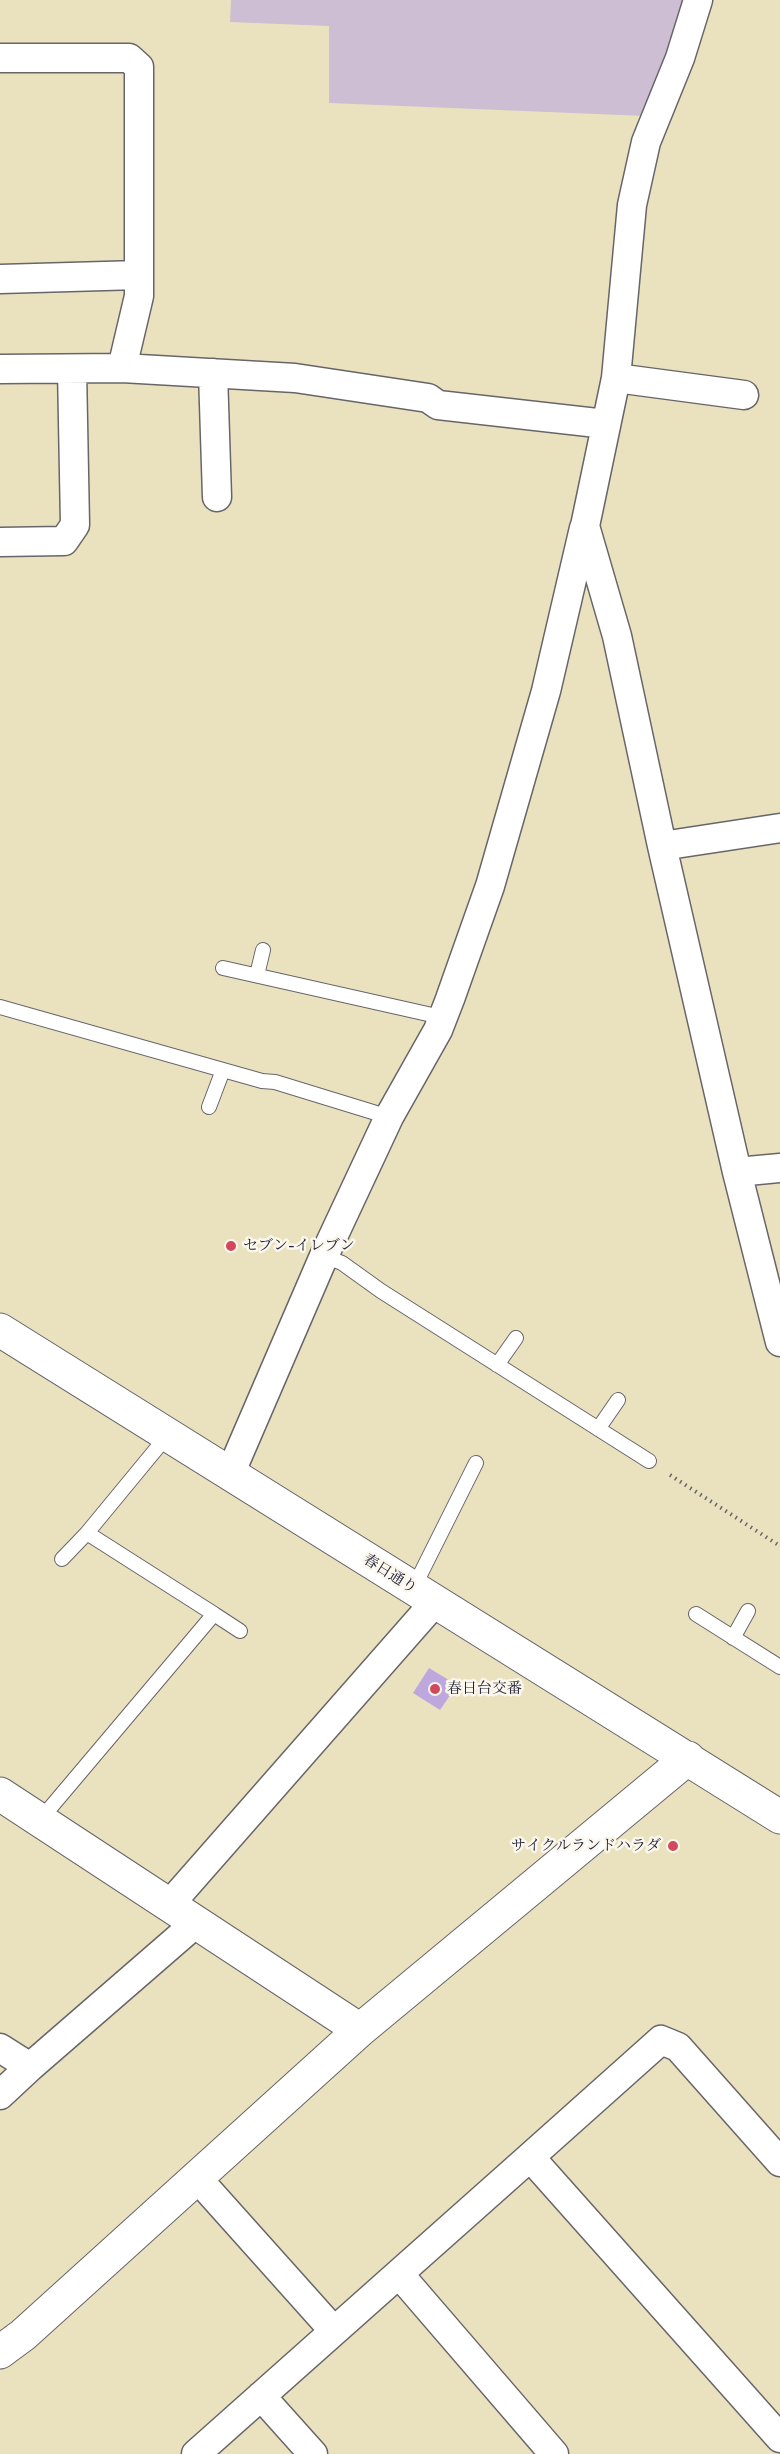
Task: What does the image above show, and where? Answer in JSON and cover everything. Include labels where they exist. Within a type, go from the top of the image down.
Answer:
[{"type":"street","points":[[230,1474],[324,1256],[389,1117],[438,1030],[490,886],[546,691],[585,526],[616,378],[632,205],[646,142],[680,58],[698,0]]},
{"type":"street","points":[[0,58],[129,58],[139,67],[139,296],[122,368]]},
{"type":"street","points":[[0,279],[139,275]]},
{"type":"street","points":[[0,369],[122,368],[295,378],[428,398],[438,405],[606,424]]},
{"type":"street","points":[[0,542],[64,541],[75,525],[72,369]]},
{"type":"street","points":[[213,373],[217,497]]},
{"type":"street","points":[[616,378],[744,395]]},
{"type":"street","points":[[585,526],[617,636],[662,846],[737,1172],[780,1342]]},
{"type":"street","points":[[662,846],[780,828]]},
{"type":"street","points":[[737,1172],[780,1168]]},
{"type":"street","name":"春日通り","points":[[0,1330],[780,1816]]},
{"type":"street","points":[[169,1905],[424,1595]]},
{"type":"street","points":[[0,2352],[23,2335],[198,2179],[360,2030],[688,1758]]},
{"type":"street","points":[[0,1794],[360,2030]]},
{"type":"street","points":[[0,2095],[196,1923]]},
{"type":"street","points":[[196,2454],[661,2040],[678,2047],[780,2162]]},
{"type":"street","points":[[0,2048],[30,2067]]},
{"type":"street","points":[[530,2157],[780,2438]]},
{"type":"street","points":[[198,2179],[334,2331]]},
{"type":"street","points":[[399,2274],[554,2454]]},
{"type":"street","points":[[261,2396],[313,2454]]},
{"type":"lane","points":[[257,975],[263,950]]},
{"type":"lane","points":[[223,968],[441,1017]]},
{"type":"lane","points":[[0,1007],[262,1081],[275,1082],[389,1117]]},
{"type":"lane","points":[[209,1107],[223,1070]]},
{"type":"lane","points":[[324,1256],[342,1263],[381,1292],[649,1461]]},
{"type":"lane","points":[[497,1365],[516,1338]]},
{"type":"lane","points":[[598,1429],[618,1400]]},
{"type":"lane","points":[[62,1559],[87,1533],[167,1436]]},
{"type":"lane","points":[[424,1595],[476,1463]]},
{"type":"lane","points":[[87,1533],[240,1631]]},
{"type":"lane","points":[[733,1638],[748,1611]]},
{"type":"lane","points":[[39,1820],[214,1614]]},
{"type":"lane","points":[[696,1614],[780,1667]]},
{"type":"path","points":[[649,1461],[780,1546]]},
{"type":"shaded area","points":[[231,0],[689,0],[645,116],[329,103],[329,26],[230,22]]},
{"type":"building","name":"春日台交番","points":[[429,1668],[457,1685],[440,1710],[413,1693]]},
{"type":"place","name":"セブン-イレブン","points":[[231,1246]]},
{"type":"place","name":"春日台交番","points":[[435,1689]]},
{"type":"place","name":"サイクルランドハラダ","points":[[673,1846]]}]
